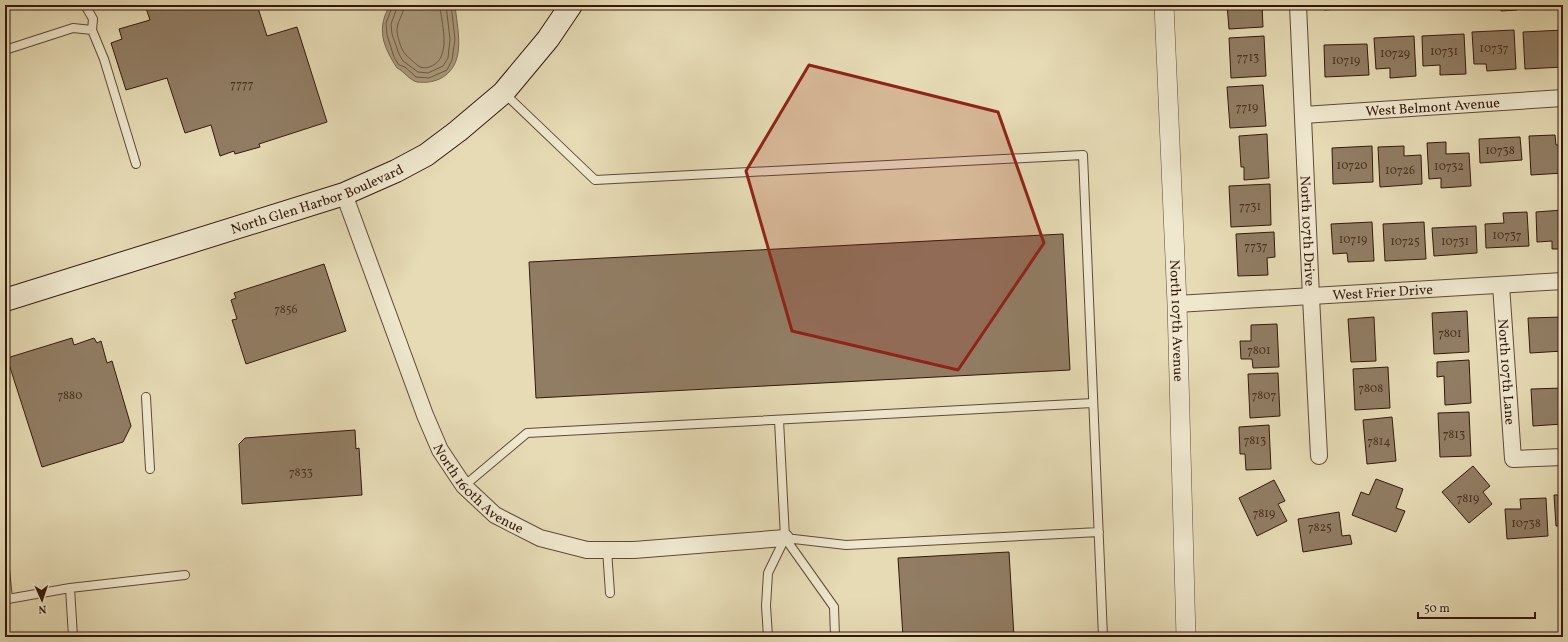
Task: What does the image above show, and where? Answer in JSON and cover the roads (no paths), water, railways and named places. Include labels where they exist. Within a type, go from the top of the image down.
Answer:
[{"type":"main road","name":"North Glen Harbor Boulevard","points":[[5,300],[344,194],[396,171],[426,155],[458,131],[503,93],[548,39],[571,5]]},
{"type":"street","name":"North 107th Avenue","points":[[1164,5],[1177,304],[1186,637]]},
{"type":"street","name":"North 107th Drive","points":[[1298,5],[1319,456]]},
{"type":"street","name":"West Belmont Avenue","points":[[1303,115],[1563,98]]},
{"type":"street","name":"North 160th Avenue","points":[[344,194],[428,422],[440,450],[464,486],[495,515],[540,538],[587,550],[634,550],[785,538]]},
{"type":"street","name":"West Frier Drive","points":[[1177,304],[1563,281]]},
{"type":"street","name":"North 107th Lane","points":[[1501,285],[1513,459],[1563,456]]},
{"type":"lane","points":[[85,5],[93,19],[92,30],[104,59],[136,164]]},
{"type":"lane","points":[[5,50],[73,28],[92,30]]},
{"type":"lane","points":[[503,93],[595,180],[1083,155],[1103,637]]},
{"type":"lane","points":[[146,397],[150,468]]},
{"type":"lane","points":[[464,486],[527,433],[1093,403]]},
{"type":"lane","points":[[768,637],[766,606],[768,573],[785,538],[779,420]]},
{"type":"lane","points":[[785,538],[846,545],[1099,532]]},
{"type":"lane","points":[[785,538],[834,607],[835,637]]},
{"type":"lane","points":[[607,550],[610,593]]},
{"type":"lane","points":[[5,570],[8,599],[70,588],[185,575]]},
{"type":"lane","points":[[70,588],[73,637]]},
{"type":"water","points":[[390,5],[455,5],[459,44],[458,54],[450,71],[443,77],[430,82],[417,82],[397,68],[385,45],[382,30],[383,22]]}]
